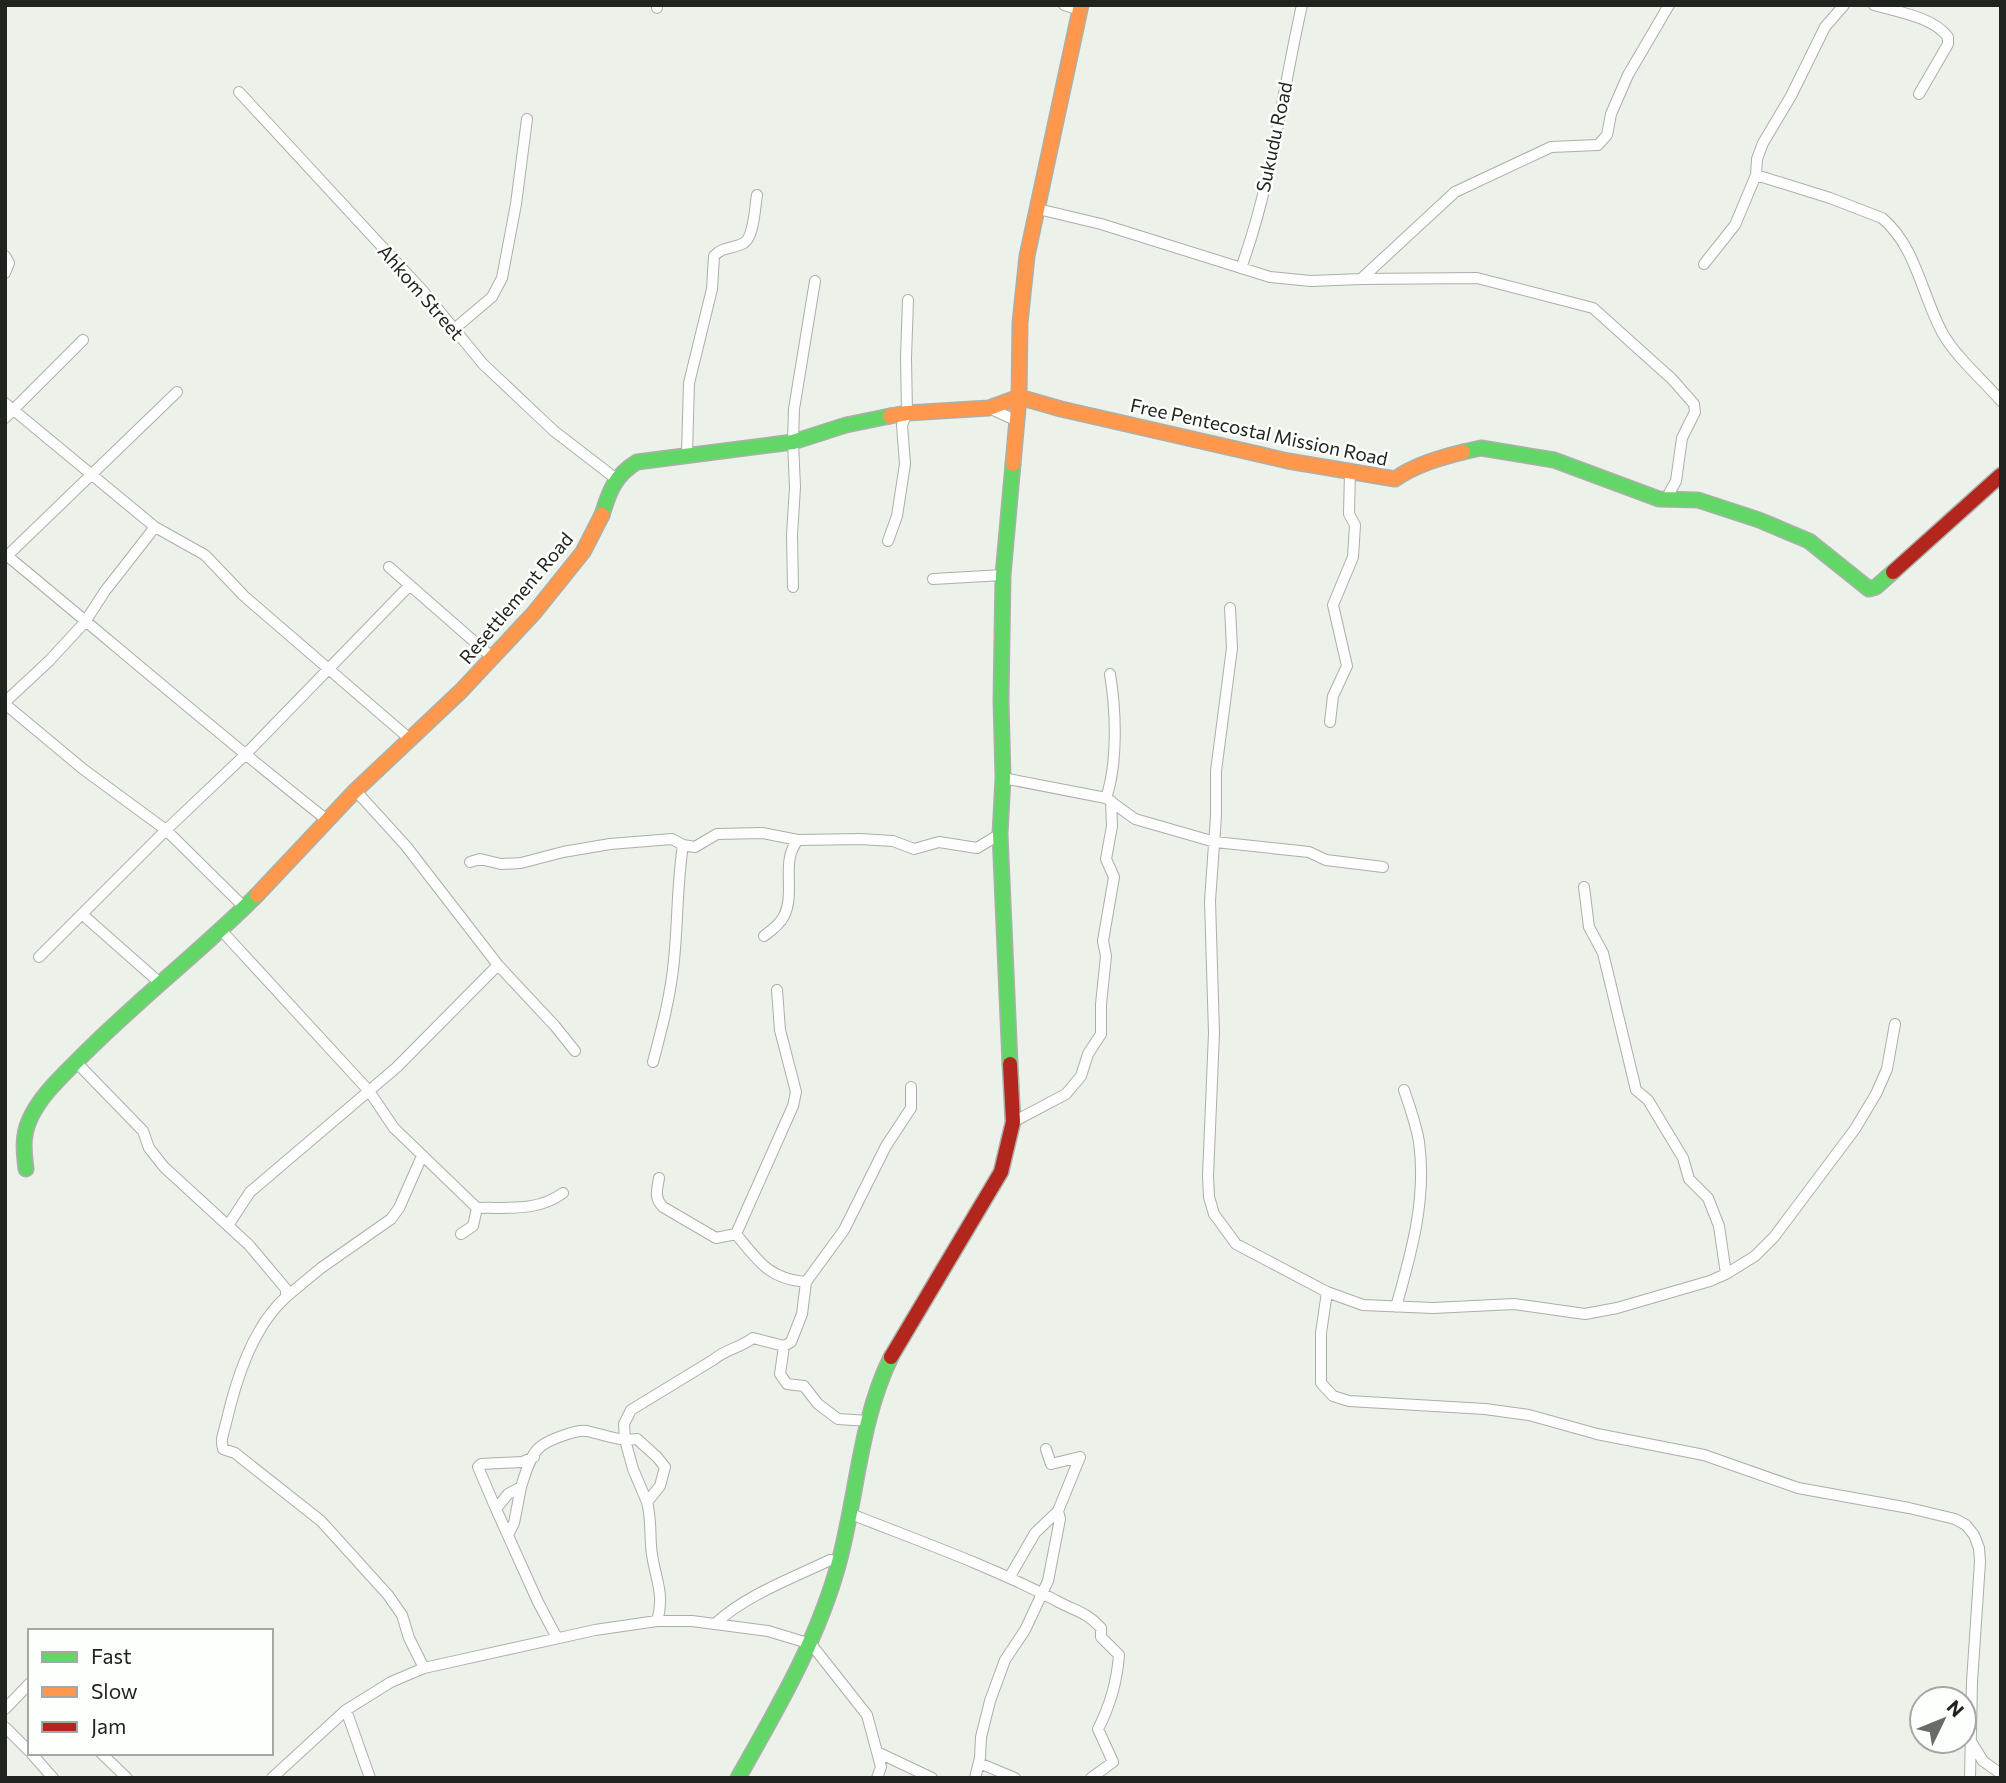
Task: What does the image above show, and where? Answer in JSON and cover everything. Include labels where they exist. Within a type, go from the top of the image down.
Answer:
[{"type":"street","points":[[738,1778],[811,1644],[839,1562],[869,1421],[885,1369],[901,1337],[1001,1172],[1013,1122],[1000,834],[1003,778],[1003,575],[1019,397],[1020,323],[1027,256],[1081,8],[1064,5]]},
{"type":"street","name":"Sukudu Road","points":[[1241,268],[1252,238],[1263,193],[1303,5]]},
{"type":"street","points":[[1361,279],[1455,192],[1551,147],[1598,145],[1607,135],[1611,114],[1628,75],[1669,5]]},
{"type":"street","points":[[1704,264],[1735,225],[1756,175],[1757,159],[1763,143],[1791,96],[1825,27],[1844,5]]},
{"type":"street","points":[[1874,5],[1924,21],[1944,31],[1948,37],[1948,44],[1919,94]]},
{"type":"street","name":"Ahkom Street","points":[[239,92],[423,291],[453,330],[519,400],[615,478]]},
{"type":"street","points":[[453,330],[492,297],[502,278],[516,204],[527,119]]},
{"type":"street","points":[[1756,175],[1830,198],[1882,218],[1888,223],[1904,242],[1944,336],[2001,401]]},
{"type":"street","points":[[687,454],[690,383],[712,289],[714,256],[720,250],[744,243],[750,237],[757,195]]},
{"type":"street","points":[[1038,208],[1101,224],[1270,277],[1311,281],[1477,278],[1593,308],[1672,379],[1694,404],[1695,412],[1682,438],[1676,481],[1666,499]]},
{"type":"street","points":[[5,256],[9,263],[5,273]]},
{"type":"street","points":[[793,587],[794,409],[815,281]]},
{"type":"street","points":[[888,541],[897,516],[905,464],[902,425],[907,413],[908,300]]},
{"type":"street","points":[[83,340],[8,410],[155,527],[205,555],[244,596],[411,740]]},
{"type":"street","points":[[177,392],[93,475],[6,555],[327,820]]},
{"type":"street","points":[[615,478],[623,468],[637,462],[793,442],[846,425],[907,413],[989,408],[1019,397]]},
{"type":"street","name":"Free Pentecostal Mission Road","points":[[1019,397],[1288,461],[1395,479],[1406,471],[1440,458],[1481,448],[1554,460],[1659,499],[1698,500],[1759,520],[1809,541],[1869,589],[1876,587],[2001,475]]},
{"type":"street","points":[[989,408],[1015,420]]},
{"type":"street","points":[[1330,722],[1333,696],[1347,666],[1333,605],[1353,557],[1355,525],[1349,514],[1350,472]]},
{"type":"street","name":"Resettlement Road","points":[[26,1169],[24,1131],[30,1114],[57,1082],[160,983],[221,930],[356,791],[493,658],[562,579],[593,535],[615,478]]},
{"type":"street","points":[[155,527],[105,591],[85,622],[5,703],[83,769],[166,830],[244,907]]},
{"type":"street","points":[[389,567],[493,658]]},
{"type":"street","points":[[933,579],[1003,575]]},
{"type":"street","points":[[39,957],[245,755],[327,667],[410,585]]},
{"type":"street","points":[[1230,608],[1232,648],[1216,771],[1210,901],[1214,1033],[1208,1140],[1209,1197],[1214,1214],[1236,1244],[1327,1292],[1363,1305],[1433,1308],[1514,1304],[1585,1314],[1664,1296],[1726,1274],[1755,1256],[1774,1237],[1855,1129],[1876,1094],[1887,1069],[1895,1024]]},
{"type":"street","points":[[1013,1122],[1066,1094],[1082,1076],[1088,1054],[1101,1034],[1106,956],[1103,941],[1114,877],[1106,859],[1112,826],[1108,800],[1114,761],[1115,700],[1110,674]]},
{"type":"street","points":[[1003,778],[1108,800],[1135,819],[1214,842],[1309,852],[1326,860],[1383,867]]},
{"type":"street","points":[[356,791],[406,846],[498,965],[575,1051]]},
{"type":"street","points":[[470,862],[480,859],[501,864],[521,863],[563,852],[672,839],[695,847],[717,834],[762,833],[798,840],[893,841],[914,849],[939,842],[977,848],[1000,834]]},
{"type":"street","points":[[764,936],[784,916],[790,888],[791,848],[798,840]]},
{"type":"street","points":[[653,1062],[665,1019],[674,960],[683,845]]},
{"type":"street","points":[[1584,887],[1589,927],[1603,953],[1636,1090],[1648,1100],[1682,1158],[1689,1179],[1708,1198],[1719,1226],[1726,1274]]},
{"type":"street","points":[[83,915],[160,983]]},
{"type":"street","points":[[221,930],[369,1091],[394,1128],[477,1208],[539,1206],[551,1202],[563,1193]]},
{"type":"street","points":[[229,1224],[250,1192],[424,1042],[498,965]]},
{"type":"street","points":[[736,1234],[793,1106],[796,1092],[780,1030],[777,990]]},
{"type":"street","points":[[77,1063],[143,1131],[149,1148],[164,1167],[229,1224],[279,1278],[286,1289],[286,1297]]},
{"type":"street","points":[[657,1621],[662,1599],[650,1545],[647,1502],[633,1468],[625,1440],[624,1424],[631,1410],[713,1360],[724,1350],[739,1349],[753,1338],[784,1346],[791,1342],[802,1314],[806,1282],[844,1230],[886,1146],[911,1108],[911,1087]]},
{"type":"street","points":[[1396,1307],[1416,1236],[1419,1208],[1419,1145],[1404,1090]]},
{"type":"street","points":[[422,1156],[399,1208],[391,1219],[321,1268],[276,1306],[254,1343],[234,1389],[220,1440],[223,1449],[235,1453],[253,1470],[291,1495],[321,1521],[397,1606],[424,1668]]},
{"type":"street","points":[[659,1178],[656,1195],[657,1202],[663,1207],[716,1238],[736,1234]]},
{"type":"street","points":[[461,1234],[473,1226],[477,1208]]},
{"type":"street","points":[[736,1234],[760,1264],[786,1280],[806,1282]]},
{"type":"street","points":[[1327,1292],[1321,1333],[1321,1383],[1334,1396],[1349,1401],[1485,1409],[1529,1415],[1597,1434],[1704,1455],[1798,1488],[1909,1508],[1955,1519],[1966,1525],[1979,1548],[1980,1562],[1973,1685]]},
{"type":"street","points":[[784,1346],[780,1374],[788,1384],[804,1386],[818,1404],[838,1419],[869,1421]]},
{"type":"street","points":[[508,1535],[514,1523],[521,1487],[540,1447],[573,1432],[585,1430],[605,1437],[637,1439],[657,1457],[665,1467],[660,1486],[647,1502]]},
{"type":"street","points":[[1009,1578],[1035,1533],[1058,1511],[1080,1457],[1051,1465],[1046,1450]]},
{"type":"street","points":[[534,1457],[522,1462],[481,1464],[478,1467],[499,1520],[557,1638]]},
{"type":"street","points":[[496,1509],[508,1494],[521,1487]]},
{"type":"street","points":[[975,1778],[990,1701],[1005,1660],[1025,1630],[1043,1593],[1055,1554],[1060,1519],[1058,1511]]},
{"type":"street","points":[[851,1514],[1043,1593],[1088,1614],[1101,1628],[1101,1637],[1119,1654],[1117,1678],[1107,1711],[1098,1729],[1113,1762],[1091,1778]]},
{"type":"street","points":[[716,1623],[729,1611],[780,1583],[830,1560],[839,1562]]},
{"type":"street","points":[[272,1778],[346,1710],[391,1682],[424,1668],[557,1638],[657,1621],[692,1620],[768,1631],[811,1644],[867,1715],[881,1767],[877,1778]]},
{"type":"street","points":[[5,1709],[28,1685]]},
{"type":"street","points":[[346,1710],[370,1778]]},
{"type":"street","points":[[5,1727],[28,1750]]},
{"type":"street","points":[[877,1752],[932,1778]]},
{"type":"street","points":[[1978,1753],[1983,1761],[2001,1774]]},
{"type":"street","points":[[33,1755],[53,1778]]},
{"type":"street","points":[[103,1755],[127,1778]]},
{"type":"street","points":[[1970,1755],[1970,1778]]},
{"type":"street","points":[[979,1763],[1015,1778]]},
{"type":"traffic: fast","points":[[602,515],[614,485],[623,473],[637,462],[793,442],[846,425],[890,416]]},
{"type":"traffic: fast","points":[[1463,452],[1481,448],[1554,460],[1659,499],[1698,500],[1759,520],[1809,541],[1869,589],[1876,587],[1893,572]]},
{"type":"traffic: fast","points":[[1010,1064],[1000,834],[1003,778],[1003,575],[1013,464]]},
{"type":"traffic: fast","points":[[26,1169],[25,1133],[33,1112],[51,1088],[101,1038],[257,895]]},
{"type":"traffic: fast","points":[[738,1778],[795,1673],[820,1619],[839,1562],[872,1406],[891,1357]]},
{"type":"traffic: slow","points":[[1013,464],[1019,397],[1020,323],[1027,256],[1081,5]]},
{"type":"traffic: slow","points":[[890,416],[989,408],[1019,397],[1288,461],[1395,479],[1428,462],[1463,452]]},
{"type":"traffic: slow","points":[[257,895],[354,792],[461,691],[534,613],[583,552],[602,515]]},
{"type":"traffic: jam","points":[[1893,572],[2001,475]]},
{"type":"traffic: jam","points":[[891,1357],[1001,1172],[1013,1122],[1010,1064]]}]
